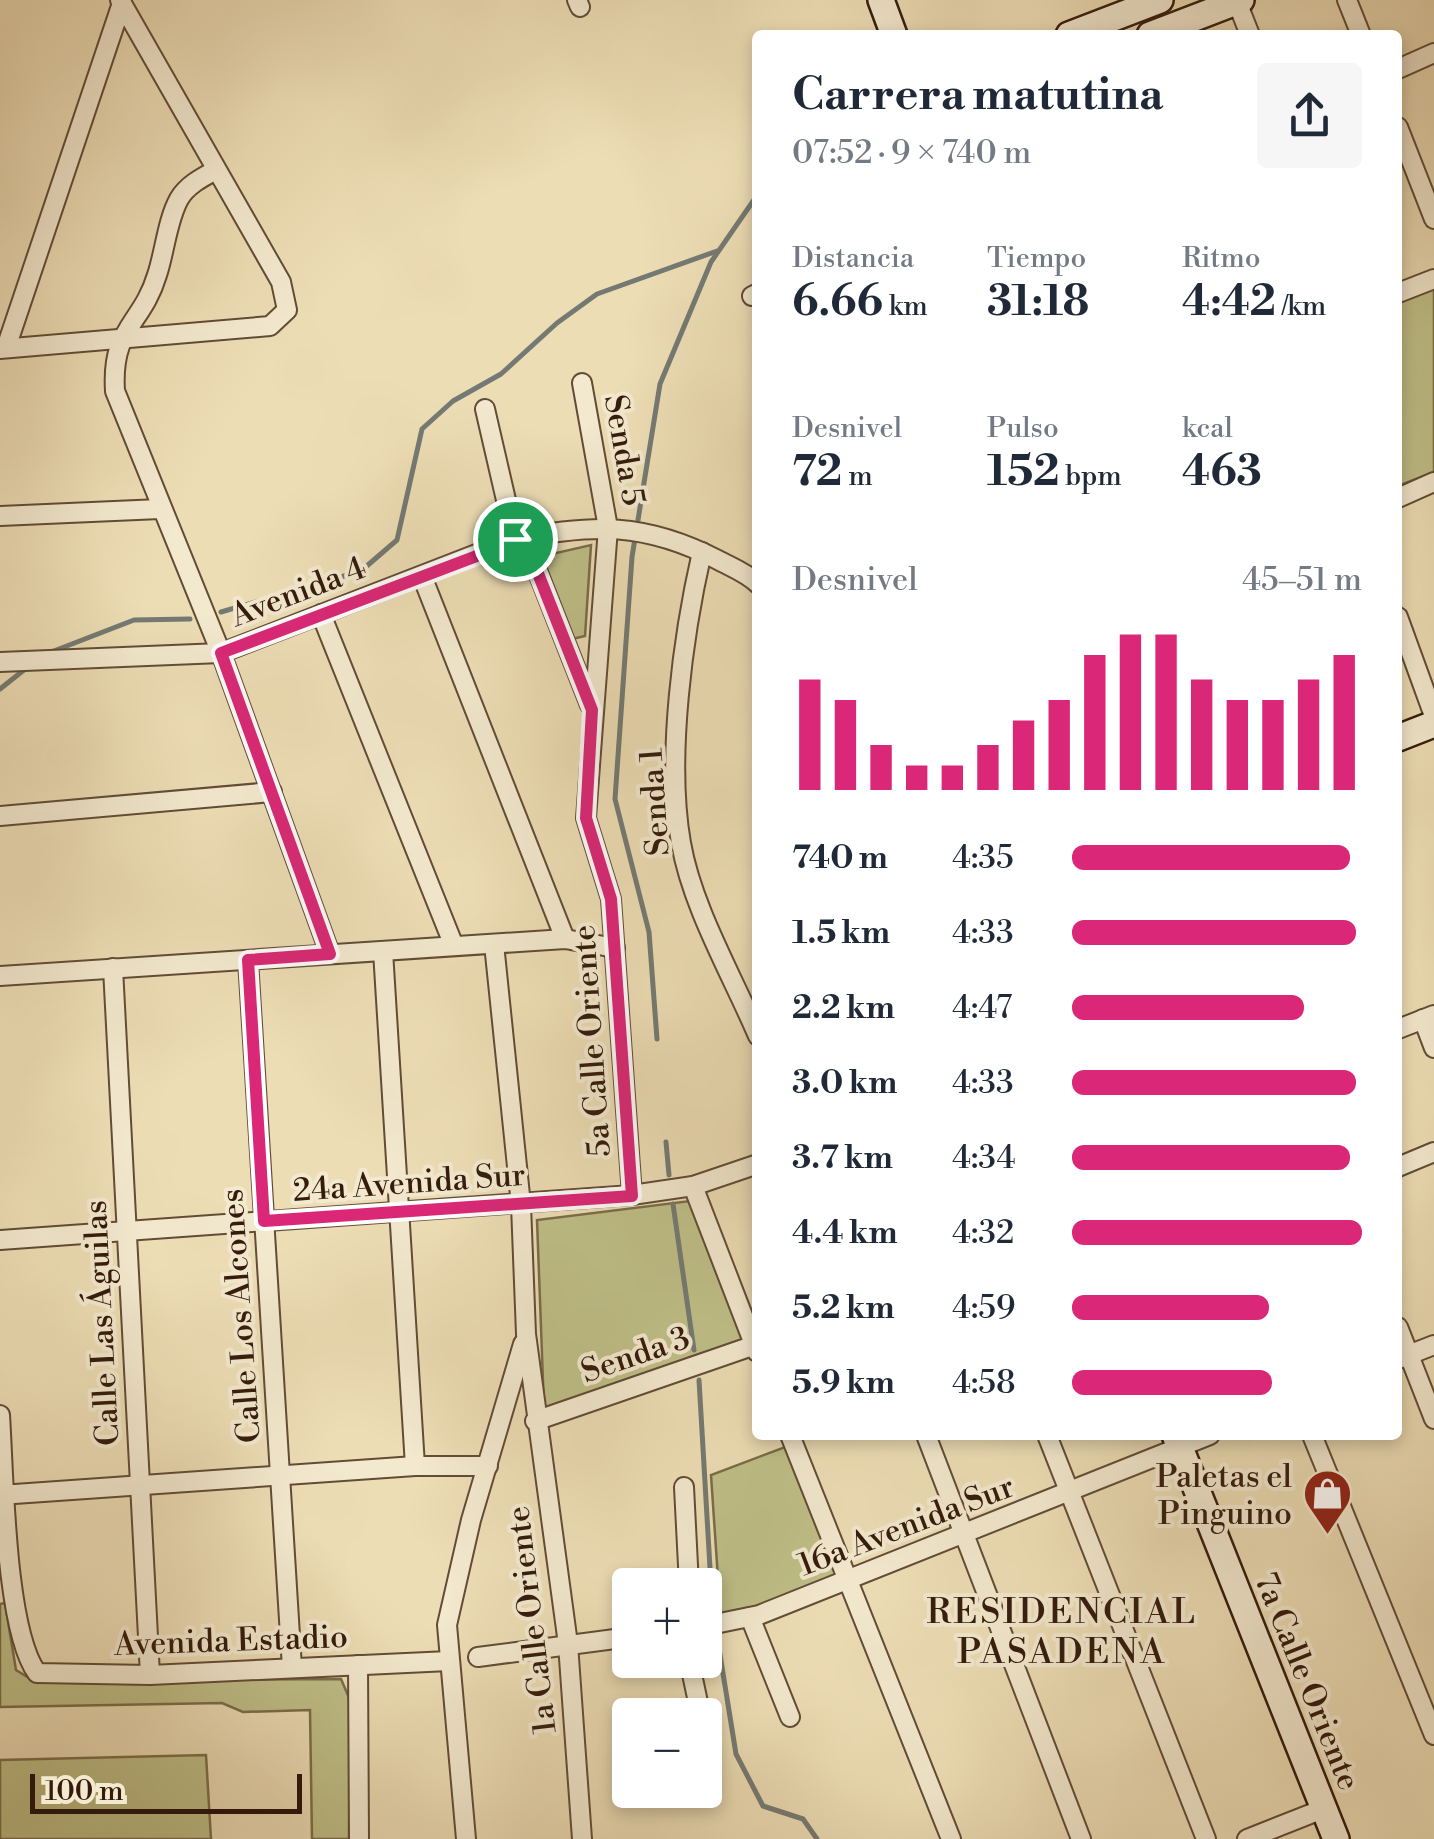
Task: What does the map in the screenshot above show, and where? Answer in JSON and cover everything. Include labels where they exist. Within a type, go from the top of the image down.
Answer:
[{"type":"street","points":[[1082,30],[1159,0],[1159,30]]},
{"type":"street","points":[[1347,0],[1359,30]]},
{"type":"street","points":[[121,1],[285,291],[286,310],[270,326],[3,349],[121,1]]},
{"type":"street","points":[[1164,30],[1239,1],[1248,30]]},
{"type":"street","points":[[1402,66],[1434,53]]},
{"type":"street","points":[[1402,137],[1434,219]]},
{"type":"street","points":[[216,170],[186,190],[178,202],[156,280],[120,338],[113,363],[115,391],[221,653],[330,954]]},
{"type":"street","points":[[1402,291],[1434,279]]},
{"type":"street","name":"Senda 5","points":[[582,382],[616,528]]},
{"type":"street","points":[[485,409],[519,538],[592,710]]},
{"type":"street","points":[[1402,496],[1434,482]]},
{"type":"street","points":[[0,516],[160,510]]},
{"type":"street","name":"Avenida 4","points":[[0,662],[221,653],[519,538],[558,528],[616,528]]},
{"type":"street","points":[[616,528],[679,540],[752,581]]},
{"type":"street","name":"5a Calle Oriente","points":[[616,528],[592,710],[586,818],[611,899],[632,1196]]},
{"type":"street","name":"Senda 1","points":[[702,552],[682,639],[678,791],[681,842],[696,897],[752,1023]]},
{"type":"street","points":[[422,576],[564,939]]},
{"type":"street","points":[[328,612],[454,946]]},
{"type":"street","points":[[1402,628],[1434,720],[1402,736]]},
{"type":"street","points":[[0,816],[272,792]]},
{"type":"street","points":[[0,976],[564,939],[615,948]]},
{"type":"street","points":[[466,1839],[447,1625],[471,1520],[526,1334],[521,1205],[494,944]]},
{"type":"street","points":[[383,951],[416,1466]]},
{"type":"street","name":"Calle Los Alcones","points":[[248,960],[292,1668]]},
{"type":"street","name":"Calle Las Águilas","points":[[113,968],[150,1675]]},
{"type":"street","points":[[1402,1027],[1429,1017],[1434,1048]]},
{"type":"street","points":[[1402,1164],[1434,1152]]},
{"type":"street","name":"24a Avenida Sur","points":[[0,1240],[632,1196],[693,1186],[752,1166]]},
{"type":"street","points":[[693,1186],[752,1338]]},
{"type":"street","name":"1a Calle Oriente","points":[[526,1334],[568,1644],[582,1839]]},
{"type":"street","points":[[1434,1345],[1403,1357],[1434,1419]]},
{"type":"street","name":"Senda 3","points":[[535,1420],[752,1349]]},
{"type":"street","points":[[0,1415],[2,1494],[416,1466],[488,1466]]},
{"type":"street","points":[[792,1440],[951,1839]]},
{"type":"street","points":[[928,1440],[1081,1839]]},
{"type":"street","points":[[1049,1440],[1206,1839]]},
{"type":"street","points":[[1314,1440],[1434,1735]]},
{"type":"street","name":"16a Avenida Sur","points":[[722,1622],[750,1617],[966,1536],[1070,1493],[1178,1441]]},
{"type":"street","name":"7a Calle Oriente","points":[[1178,1441],[1336,1839]]},
{"type":"street","points":[[684,1487],[689,1568]]},
{"type":"street","name":"Avenida Estadio","points":[[2,1494],[25,1656],[37,1673],[150,1675],[449,1661]]},
{"type":"street","points":[[750,1617],[790,1717]]},
{"type":"street","points":[[478,1656],[612,1639]]},
{"type":"street","points":[[358,1665],[359,1839]]},
{"type":"street","points":[[1247,1839],[1323,1808]]},
{"type":"green space","points":[[1434,276],[1434,472],[1402,484],[1402,289]]},
{"type":"green space","points":[[591,545],[585,636],[572,639],[534,558]]},
{"type":"green space","points":[[690,1201],[744,1339],[544,1408],[537,1220]]},
{"type":"green space","points":[[793,1444],[847,1580],[722,1623],[722,1568],[717,1568],[711,1475]]},
{"type":"green space","points":[[5,1603],[16,1670],[34,1681],[341,1679],[350,1700],[349,1839],[312,1839],[310,1710],[243,1712],[222,1703],[0,1707],[0,1604]]},
{"type":"green space","points":[[206,1755],[211,1839],[0,1839],[0,1760]]},
{"type":"waterway","points":[[657,1039],[649,932],[615,799],[632,557],[660,384],[711,262],[752,203]]},
{"type":"waterway","points":[[221,612],[361,571],[397,540],[422,429],[453,401],[501,374],[557,323],[597,294],[717,251]]},
{"type":"waterway","points":[[46,654],[134,620],[190,619]]},
{"type":"waterway","points":[[0,689],[29,666]]},
{"type":"waterway","points":[[666,1142],[669,1175]]},
{"type":"waterway","points":[[673,1204],[694,1350]]},
{"type":"waterway","points":[[699,1380],[710,1568]]},
{"type":"waterway","points":[[722,1667],[736,1754],[763,1806],[803,1819],[817,1839]]},
{"type":"place","name":"Paletas el Pinguino","points":[[1327,1536]]},
{"type":"district","name":"RESIDENCIAL PASADENA","points":[[1062,1631]]},
{"type":"route","points":[[524,538],[592,710],[586,818],[614,920],[632,1196],[264,1221],[248,960],[330,954],[221,653],[515,539],[524,538]]}]
